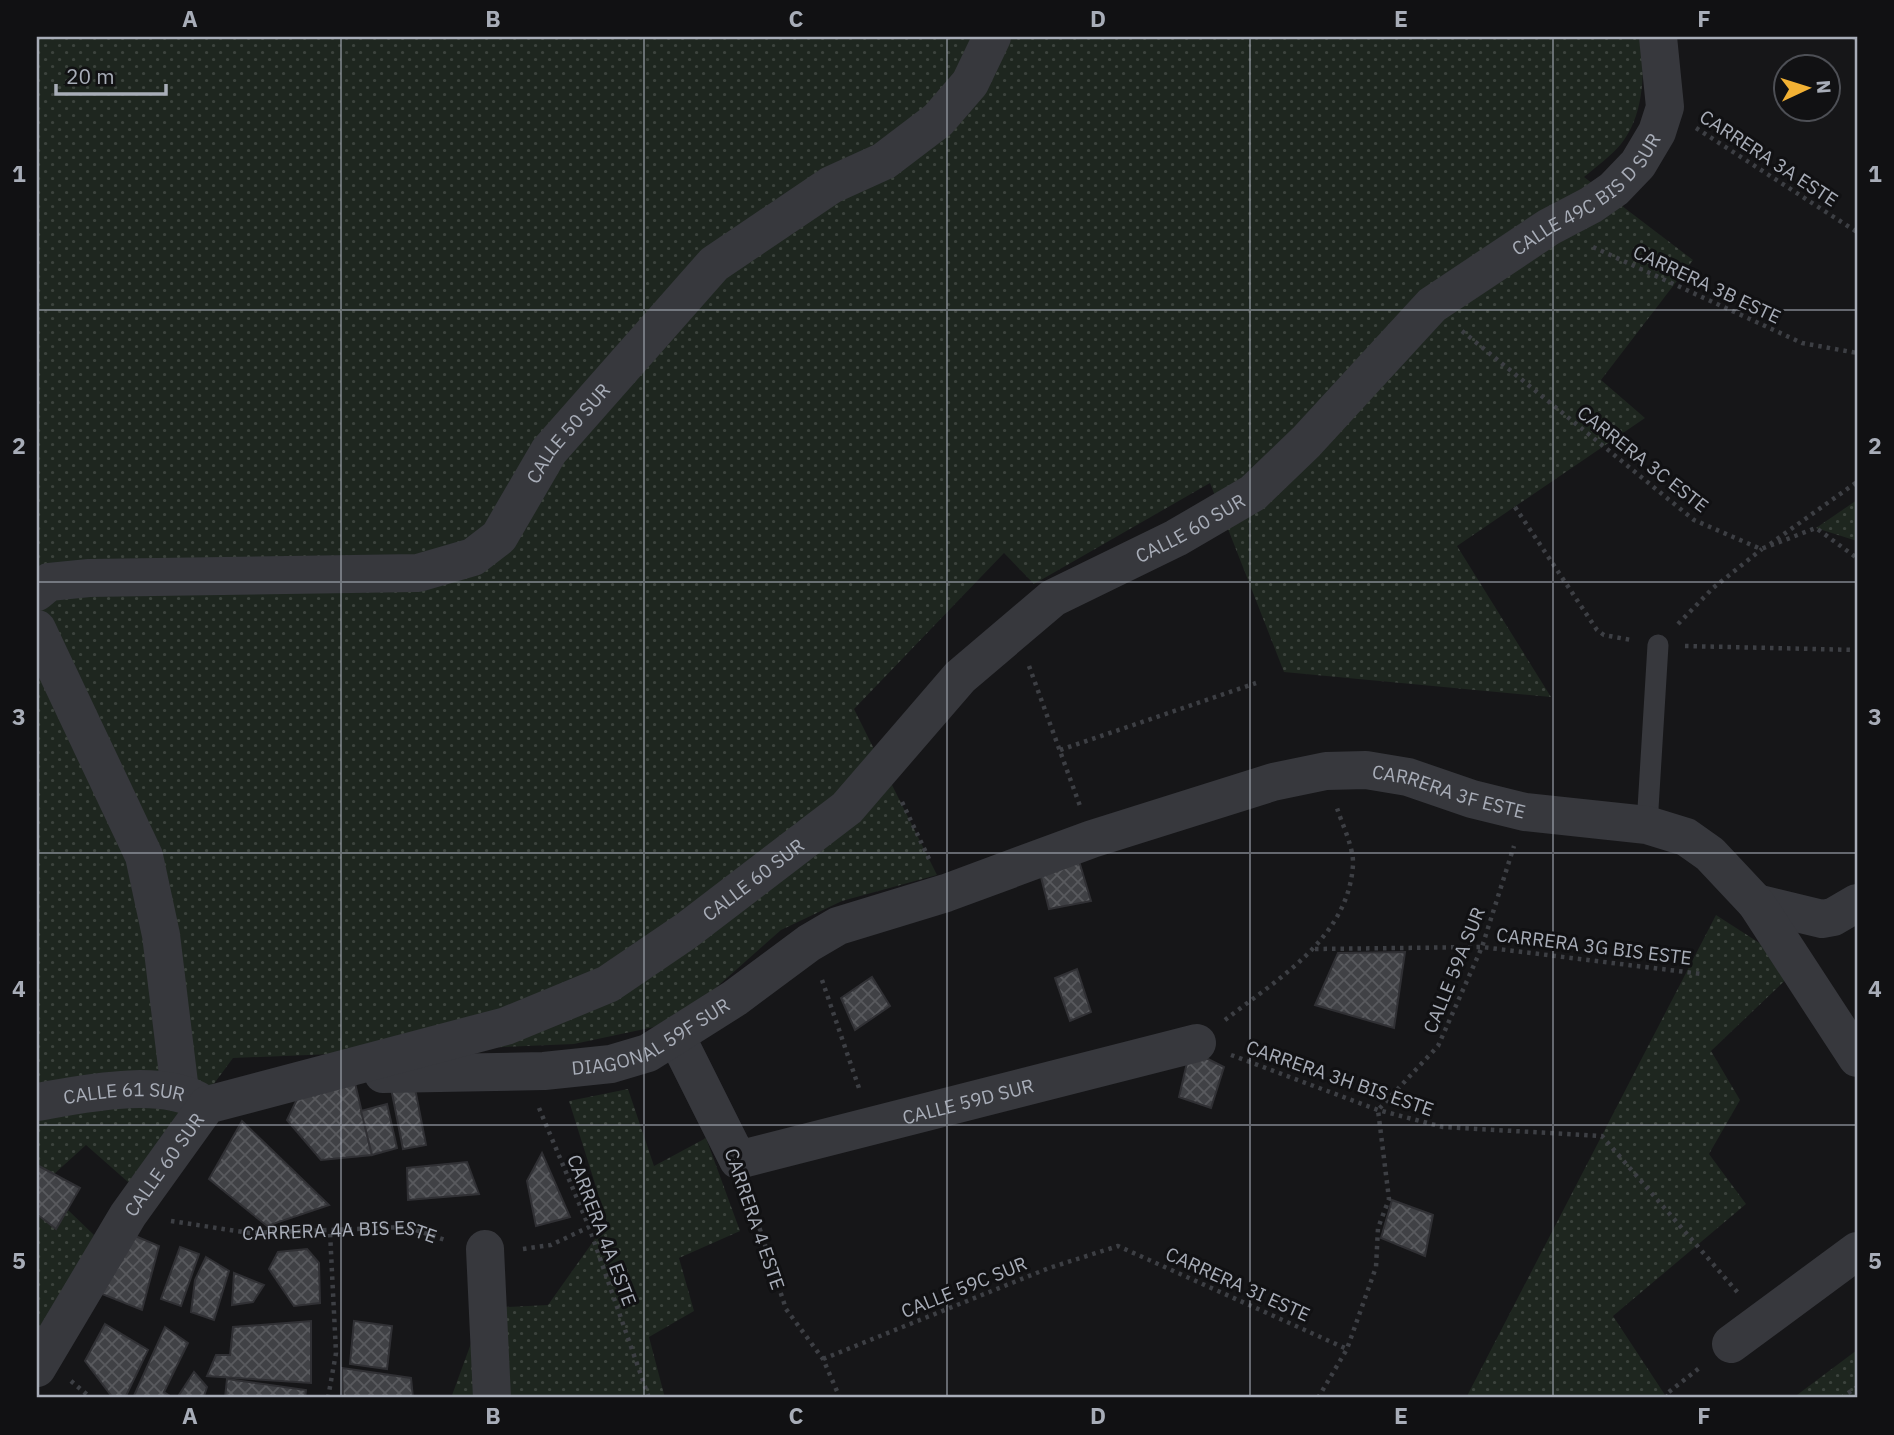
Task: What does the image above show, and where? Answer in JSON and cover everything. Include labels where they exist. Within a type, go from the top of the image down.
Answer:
[{"type":"street","name":"CALLE 50 SUR","points":[[39,587],[49,582],[89,579],[418,573],[473,557],[499,537],[549,451],[714,264],[831,185],[884,161],[938,120],[970,83],[992,37]]},
{"type":"street","name":"CALLE 49C BIS D SUR","points":[[1432,305],[1549,227],[1614,189],[1638,164],[1657,132],[1665,107],[1658,37]]},
{"type":"street","name":"CALLE 60 SUR","points":[[40,1363],[128,1215],[193,1098],[325,1075],[506,1026],[608,984],[687,931],[847,808],[960,677],[1053,598],[1176,538],[1253,493],[1306,442],[1432,305]]},
{"type":"street","points":[[37,629],[144,856],[193,1098]]},
{"type":"street","name":"CARRERA 3F ESTE","points":[[946,893],[1092,839],[1273,782],[1326,771],[1366,770],[1408,777],[1472,799],[1525,812],[1647,825],[1686,837],[1710,854],[1756,903],[1857,1058]]},
{"type":"street","name":"DIAGONAL 59F SUR","points":[[325,1075],[524,1073],[611,1064],[648,1053],[676,1036],[735,998],[809,943],[838,926],[946,893]]},
{"type":"street","points":[[1756,903],[1822,919],[1833,917],[1857,904]]},
{"type":"street","name":"CARRERA 4 ESTE","points":[[676,1036],[738,1160]]},
{"type":"street","name":"CALLE 59D SUR","points":[[738,1160],[1197,1043]]},
{"type":"street","name":"CALLE 61 SUR","points":[[37,1102],[107,1092],[193,1098]]},
{"type":"street","points":[[485,1249],[492,1398]]},
{"type":"street","points":[[1731,1344],[1857,1251]]},
{"type":"lane","points":[[1647,825],[1658,645]]},
{"type":"path","name":"CARRERA 3A ESTE","points":[[1665,107],[1857,232]]},
{"type":"path","name":"CARRERA 3B ESTE","points":[[1549,227],[1802,344],[1857,353]]},
{"type":"path","name":"CARRERA 3C ESTE","points":[[1432,305],[1694,520],[1762,549]]},
{"type":"path","points":[[1658,645],[1713,588],[1762,549],[1857,482]]},
{"type":"path","points":[[1762,549],[1816,528],[1857,558]]},
{"type":"path","points":[[1016,629],[1092,839]]},
{"type":"path","points":[[1060,750],[1256,683]]},
{"type":"path","points":[[884,765],[946,893]]},
{"type":"path","points":[[1197,1043],[1315,949],[1342,911],[1353,863],[1326,771]]},
{"type":"path","name":"CALLE 59A SUR","points":[[1378,1110],[1438,1046],[1482,947],[1525,812]]},
{"type":"path","points":[[809,943],[871,1126]]},
{"type":"path","name":"CARRERA 3G BIS ESTE","points":[[1315,949],[1482,947],[1703,974]]},
{"type":"path","name":"CARRERA 3H BIS ESTE","points":[[1197,1043],[1378,1110],[1443,1127],[1602,1136],[1708,1259]]},
{"type":"path","name":"CARRERA 4A ESTE","points":[[524,1073],[589,1227],[649,1398]]},
{"type":"path","points":[[1318,1398],[1347,1349],[1376,1267],[1378,1228],[1389,1199],[1378,1110]]},
{"type":"path","name":"CARRERA 4 ESTE","points":[[738,1160],[786,1309],[823,1359],[840,1398]]},
{"type":"path","name":"CARRERA 4A BIS ESTE","points":[[128,1215],[250,1233],[407,1227],[447,1241],[485,1249]]},
{"type":"path","points":[[485,1249],[551,1245],[589,1227]]},
{"type":"path","points":[[328,1398],[336,1353],[330,1232]]},
{"type":"path","name":"CARRERA 3I ESTE","points":[[1118,1246],[1347,1349]]},
{"type":"path","name":"CALLE 59C SUR","points":[[823,1359],[1049,1268],[1118,1246]]},
{"type":"path","points":[[1666,1396],[1731,1344]]},
{"type":"path","points":[[1841,1398],[1857,1387]]},
{"type":"shaded area","points":[[37,37],[1642,37],[1643,78],[1635,120],[1621,144],[1584,177],[1693,260],[1601,380],[1645,418],[1457,546],[1551,697],[1284,672],[1210,483],[1034,584],[1004,553],[854,709],[937,875],[842,901],[781,930],[710,993],[654,1027],[574,1044],[233,1058],[136,1189],[86,1145],[42,1185],[94,1235],[37,1341]]},
{"type":"shaded area","points":[[1857,500],[1857,541],[1816,528]]},
{"type":"shaded area","points":[[1716,915],[1798,968],[1711,1051],[1740,1100],[1709,1154],[1746,1204],[1613,1316],[1667,1398],[1466,1398]]},
{"type":"shaded area","points":[[628,1089],[654,1166],[706,1138],[740,1231],[679,1258],[694,1311],[649,1337],[665,1398],[451,1398],[484,1308],[548,1305],[607,1222],[569,1101]]},
{"type":"shaded area","points":[[1857,1350],[1857,1398],[1793,1398]]},
{"type":"building","points":[[1076,851],[1091,901],[1049,909],[1039,869]]},
{"type":"building","points":[[1405,952],[1394,1028],[1315,1005],[1338,953]]},
{"type":"building","points":[[1077,969],[1091,1012],[1070,1021],[1055,978]]},
{"type":"building","points":[[872,977],[890,1006],[855,1030],[841,998]]},
{"type":"building","points":[[1190,1050],[1224,1067],[1211,1108],[1179,1097]]},
{"type":"building","points":[[413,1078],[426,1145],[403,1149],[390,1083]]},
{"type":"building","points":[[355,1083],[372,1155],[321,1160],[287,1120],[298,1097]]},
{"type":"building","points":[[387,1104],[397,1148],[372,1155],[361,1111]]},
{"type":"building","points":[[242,1121],[329,1205],[267,1226],[209,1179]]},
{"type":"building","points":[[542,1153],[570,1217],[536,1226],[527,1181]]},
{"type":"building","points":[[467,1162],[479,1194],[408,1200],[407,1168]]},
{"type":"building","points":[[37,1165],[80,1188],[56,1229],[37,1214]]},
{"type":"building","points":[[1392,1200],[1433,1215],[1425,1256],[1381,1238]]},
{"type":"building","points":[[126,1232],[159,1246],[142,1310],[102,1294]]},
{"type":"building","points":[[180,1247],[199,1254],[181,1306],[161,1299]]},
{"type":"building","points":[[307,1249],[319,1263],[320,1303],[294,1306],[269,1269],[278,1252]]},
{"type":"building","points":[[206,1257],[229,1271],[214,1320],[191,1312],[195,1280]]},
{"type":"building","points":[[234,1273],[264,1285],[253,1302],[232,1305]]},
{"type":"building","points":[[311,1321],[311,1383],[207,1376],[216,1355],[230,1355],[233,1327]]},
{"type":"building","points":[[354,1321],[392,1326],[387,1369],[350,1364]]},
{"type":"building","points":[[105,1324],[148,1350],[125,1398],[113,1398],[85,1361]]},
{"type":"building","points":[[165,1327],[188,1343],[164,1392],[173,1398],[133,1398]]},
{"type":"building","points":[[342,1368],[411,1378],[413,1398],[343,1398]]},
{"type":"building","points":[[194,1372],[207,1387],[204,1396],[210,1398],[177,1398]]},
{"type":"building","points":[[227,1379],[306,1390],[305,1398],[225,1398]]}]
